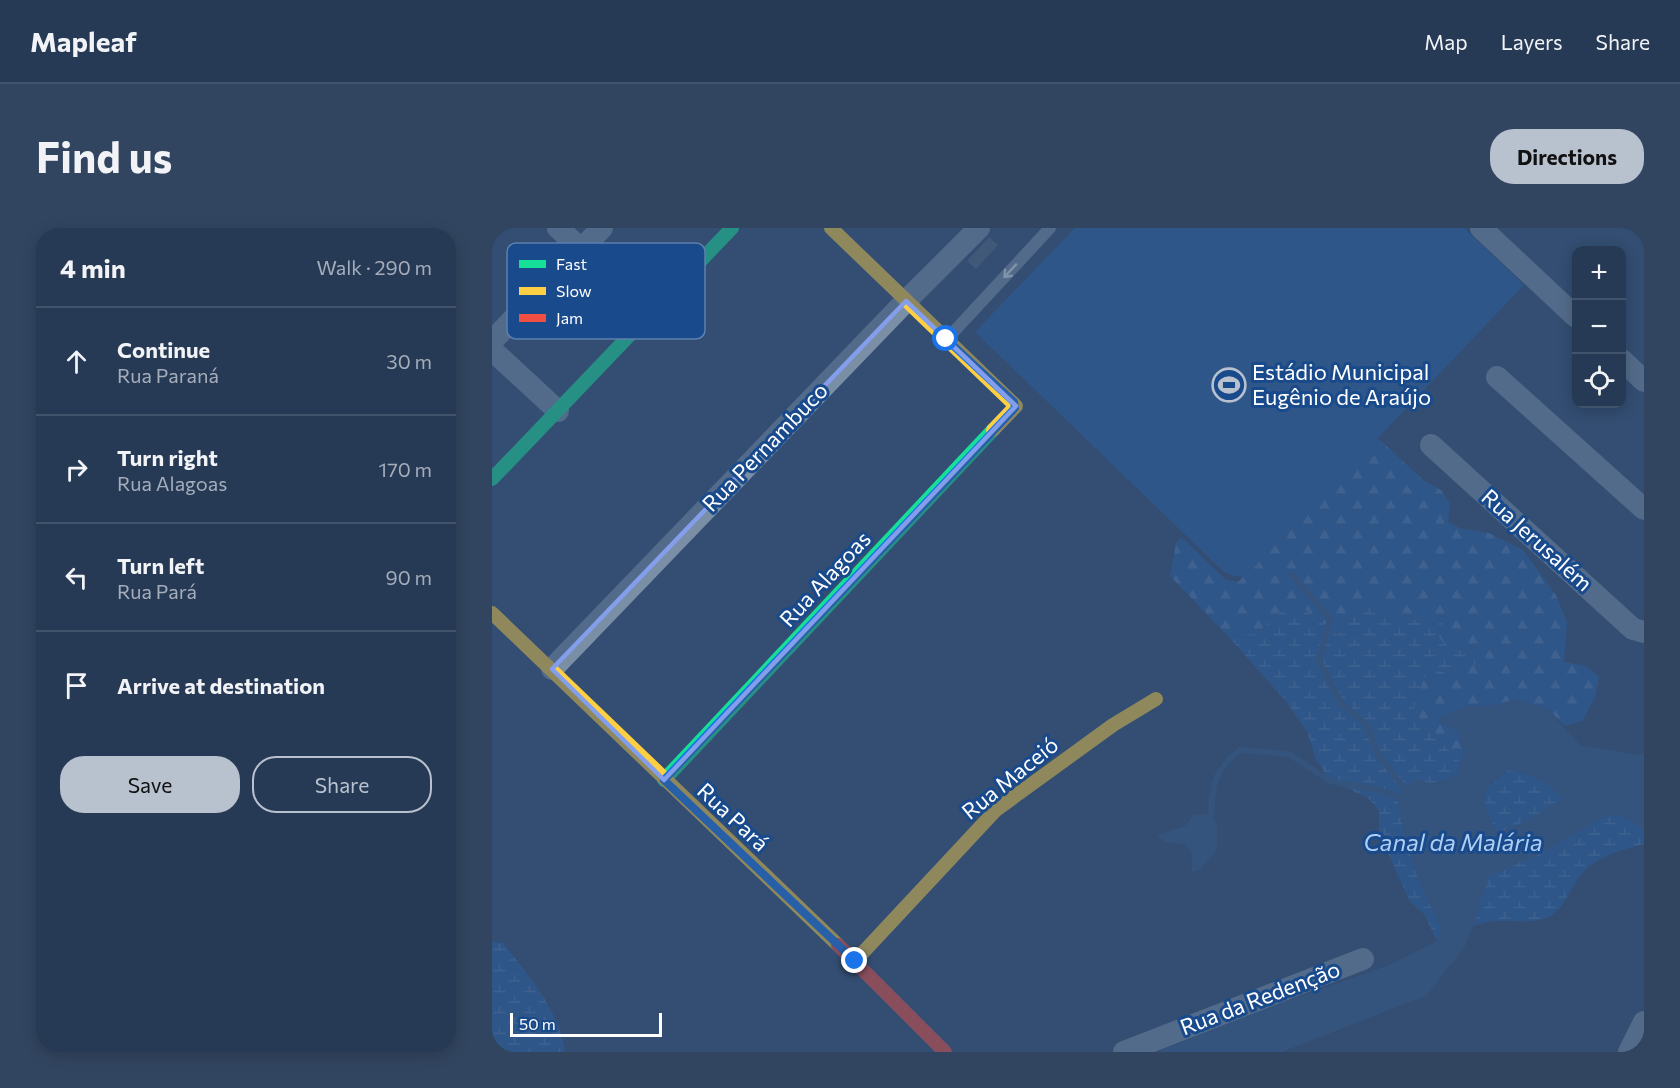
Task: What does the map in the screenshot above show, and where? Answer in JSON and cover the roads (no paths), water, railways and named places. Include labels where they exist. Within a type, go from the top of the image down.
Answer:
[{"type":"street","points":[[558,228],[575,243]]},
{"type":"street","points":[[588,243],[603,228]]},
{"type":"street","points":[[705,257],[732,228]]},
{"type":"street","points":[[831,228],[946,339]]},
{"type":"street","name":"Rua Pernambuco","points":[[552,669],[979,228]]},
{"type":"street","points":[[1482,228],[1572,313]]},
{"type":"street","points":[[492,341],[507,326]]},
{"type":"street","points":[[492,479],[628,339]]},
{"type":"street","name":"Rua Alagoas","points":[[664,780],[1016,406],[946,339]]},
{"type":"street","points":[[492,350],[558,411]]},
{"type":"street","points":[[1626,364],[1644,381]]},
{"type":"street","points":[[1497,377],[1644,509]]},
{"type":"street","name":"Rua Jerusalém","points":[[1431,445],[1634,629],[1644,632]]},
{"type":"street","name":"Rua Pará","points":[[492,613],[855,961],[945,1052]]},
{"type":"street","name":"Rua Maceió","points":[[855,961],[996,810],[1113,725],[1156,699]]},
{"type":"street","name":"Rua da Redenção","points":[[1124,1052],[1364,959]]},
{"type":"street","points":[[1629,1052],[1644,1022]]},
{"type":"lane","points":[[946,339],[1050,228]]},
{"type":"water","name":"Canal da Malária","points":[[1514,700],[1546,708],[1580,745],[1638,755],[1644,752],[1644,830],[1617,811],[1604,812],[1584,826],[1564,830],[1567,806],[1559,794],[1524,772],[1506,771],[1484,791],[1486,811],[1498,834],[1497,865],[1487,875],[1474,925],[1465,946],[1427,995],[1282,1052],[1157,1052],[1259,1011],[1389,965],[1437,941],[1440,926],[1415,870],[1397,797],[1414,779],[1436,784],[1458,774],[1464,752],[1458,731],[1437,720],[1464,707],[1490,706]]},
{"type":"water","points":[[1211,814],[1217,825],[1217,850],[1201,869],[1192,872],[1192,852],[1184,844],[1166,843],[1157,835],[1185,826],[1193,815]]},
{"type":"waterway","points":[[1292,575],[1330,618],[1319,661],[1341,703],[1366,724],[1379,756],[1408,793]]},
{"type":"waterway","points":[[1211,814],[1216,778],[1240,750],[1289,754],[1330,781],[1383,791],[1402,798]]},
{"type":"waterway","name":"Canal da Malária","points":[[1468,884],[1473,863],[1534,837],[1601,797],[1644,799]]},
{"type":"place","name":"Estádio Municipal Eugênio de Araújo","points":[[1229,385]]}]
